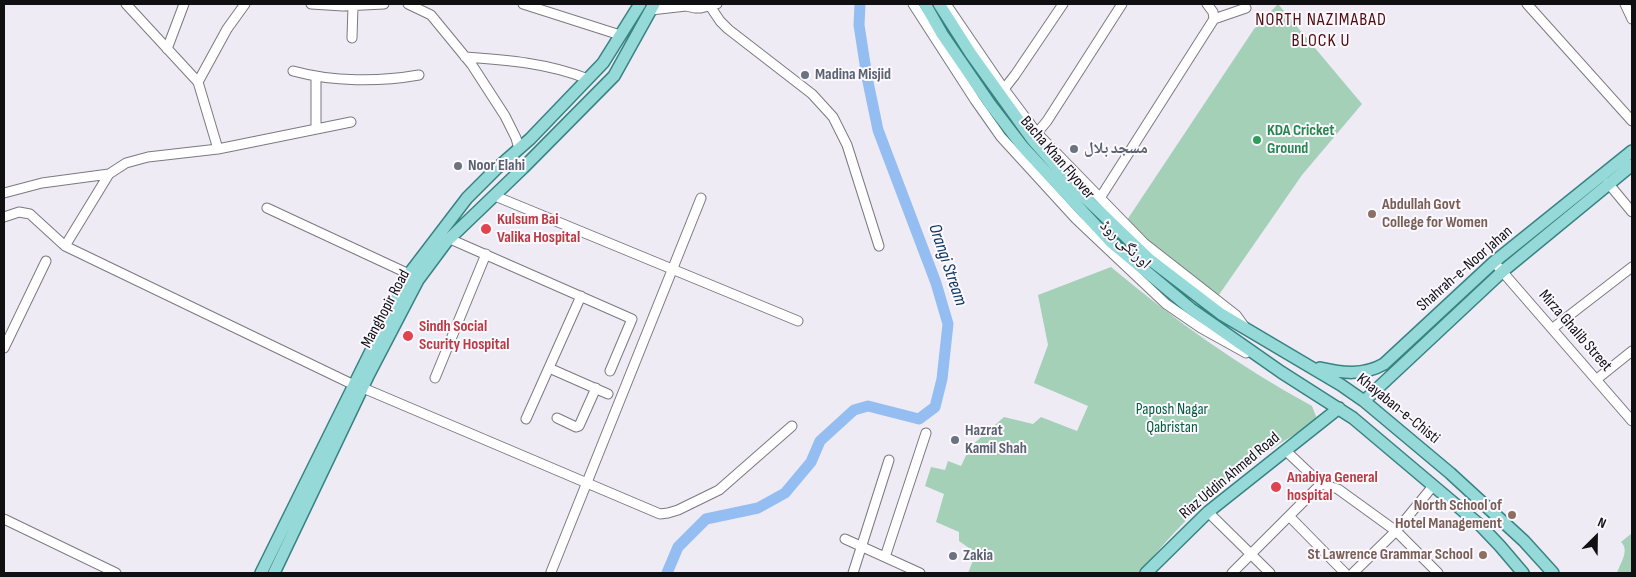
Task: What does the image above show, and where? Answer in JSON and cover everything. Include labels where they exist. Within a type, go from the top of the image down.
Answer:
[{"type":"main road","name":"Bacha Khan Flyover","points":[[925,4],[942,34],[990,104],[1024,147],[1111,242],[1191,310],[1281,372]]},
{"type":"main road","name":"Bacha Khan Flyover","points":[[939,4],[965,46],[1016,119],[1076,189],[1149,259],[1200,299]]},
{"type":"main road","name":"Manghopir Road","points":[[274,573],[409,274],[467,198],[519,149],[602,63],[620,35],[635,5]]},
{"type":"main road","name":"Manghopir Road","points":[[261,573],[358,386],[418,280],[450,238],[495,196],[614,76],[653,7]]},
{"type":"main road","points":[[519,149],[518,157],[522,162],[523,168]]},
{"type":"main road","name":"Shahrah-e-Noor Jahan","points":[[1306,364],[1339,372],[1358,373],[1378,367],[1494,262],[1632,151]]},
{"type":"main road","points":[[506,160],[523,168]]},
{"type":"main road","name":"Shahrah-e-Noor Jahan","points":[[1364,401],[1503,271],[1632,165]]},
{"type":"main road","name":"Khayaban-e-Chisti","points":[[1200,299],[1226,318],[1306,364],[1364,401],[1450,473],[1518,535],[1553,573]]},
{"type":"main road","points":[[1281,372],[1352,418],[1481,526],[1523,573]]},
{"type":"main road","name":"Riaz Uddin Ahmed Road","points":[[1146,573],[1208,512],[1339,408]]},
{"type":"street","points":[[126,4],[198,82],[218,149]]},
{"type":"street","points":[[168,49],[184,4]]},
{"type":"street","points":[[198,82],[227,29],[245,4]]},
{"type":"street","points":[[312,4],[353,6],[384,4]]},
{"type":"street","points":[[408,4],[431,15],[479,75],[505,116],[516,138],[519,149]]},
{"type":"street","points":[[523,4],[620,35]]},
{"type":"street","name":"اورنگی روڈ","points":[[913,4],[1001,137],[1076,219],[1166,304],[1201,328],[1281,372]]},
{"type":"street","name":"اورنگی روڈ","points":[[946,4],[1004,89],[1037,133],[1144,243],[1236,315],[1244,327]]},
{"type":"street","points":[[1004,89],[1016,75],[1062,4]]},
{"type":"street","points":[[1037,133],[1047,121],[1122,4]]},
{"type":"street","points":[[1207,4],[1213,12],[1214,19]]},
{"type":"street","points":[[1527,4],[1632,121]]},
{"type":"street","points":[[1625,4],[1632,19]]},
{"type":"street","points":[[653,7],[686,6],[695,8],[714,5],[720,21],[728,29],[812,94],[833,116],[847,145],[879,246]]},
{"type":"street","points":[[352,38],[353,6]]},
{"type":"street","points":[[1100,198],[1214,19],[1246,8]]},
{"type":"street","points":[[465,57],[526,62],[565,71],[588,79]]},
{"type":"street","points":[[294,71],[316,77],[380,80],[419,75]]},
{"type":"street","points":[[316,77],[316,129]]},
{"type":"street","points":[[4,192],[42,183],[109,174],[133,160],[218,149],[351,122]]},
{"type":"street","points":[[65,246],[109,174]]},
{"type":"street","points":[[1608,183],[1632,212]]},
{"type":"street","points":[[495,196],[798,321]]},
{"type":"street","points":[[551,572],[701,198]]},
{"type":"street","points":[[267,208],[409,274]]},
{"type":"street","points":[[4,217],[25,212],[65,246],[358,386],[660,514],[668,513],[719,490],[792,426]]},
{"type":"street","points":[[450,238],[632,319],[610,371]]},
{"type":"street","points":[[435,378],[486,254]]},
{"type":"street","points":[[4,348],[46,261]]},
{"type":"street","name":"Mirza Ghalib Street","points":[[1494,262],[1632,421]]},
{"type":"street","points":[[1553,328],[1632,267]]},
{"type":"street","points":[[526,419],[581,296]]},
{"type":"street","points":[[1597,379],[1632,351]]},
{"type":"street","points":[[549,368],[608,394]]},
{"type":"street","points":[[557,418],[576,427],[580,426],[596,388]]},
{"type":"street","points":[[885,557],[926,433]]},
{"type":"street","points":[[1285,450],[1321,484],[1338,489],[1396,530],[1438,573]]},
{"type":"street","points":[[853,573],[889,460]]},
{"type":"street","points":[[1232,573],[1321,484]]},
{"type":"street","points":[[1353,573],[1396,530],[1433,486]]},
{"type":"street","points":[[1208,512],[1270,573]]},
{"type":"street","points":[[1289,516],[1345,573]]},
{"type":"street","points":[[4,519],[116,573]]},
{"type":"street","points":[[845,539],[885,557],[904,570],[920,573]]},
{"type":"green space","name":"KDA Cricket Ground","points":[[1278,4],[1362,104],[1302,175],[1214,302],[1125,223],[1254,29]]},
{"type":"green space","name":"Paposh Nagar Qabristan","points":[[1111,267],[1208,342],[1312,406],[1317,419],[1251,464],[1216,492],[1168,539],[1140,573],[968,573],[976,553],[959,541],[959,532],[936,522],[944,494],[925,486],[931,467],[945,470],[948,461],[961,466],[970,447],[1004,417],[1033,424],[1041,417],[1077,431],[1088,406],[1034,383],[1048,345],[1038,295]]},
{"type":"green space","points":[[1632,533],[1632,573],[1617,573],[1624,557],[1625,549],[1621,542]]},
{"type":"waterway","name":"Orangi Stream","points":[[667,573],[678,547],[706,519],[758,508],[785,493],[811,462],[820,441],[854,410],[868,406],[919,419],[935,407],[942,379],[948,324],[936,283],[878,130],[859,25],[860,4]]},
{"type":"place","name":"Madina Misjid","points":[[805,75]]},
{"type":"place","name":"KDA Cricket Ground","points":[[1257,140]]},
{"type":"place","name":"مسجد بلال","points":[[1074,149]]},
{"type":"place","name":"Noor Elahi","points":[[458,166]]},
{"type":"place","name":"Abdullah Govt College for Women","points":[[1372,214]]},
{"type":"place","name":"Kulsum Bai Valika Hospital","points":[[486,229]]},
{"type":"place","name":"Sindh Social Scurity Hospital","points":[[408,336]]},
{"type":"place","name":"Hazrat Kamil Shah","points":[[955,440]]},
{"type":"place","name":"Anabiya General hospital","points":[[1276,487]]},
{"type":"place","name":"North School of Hotel Management","points":[[1512,515]]},
{"type":"place","name":"St Lawrence Grammar School","points":[[1483,555]]},
{"type":"place","name":"Zakia","points":[[953,556]]},
{"type":"district","name":"NORTH NAZIMABAD BLOCK U","points":[[1321,30]]}]
